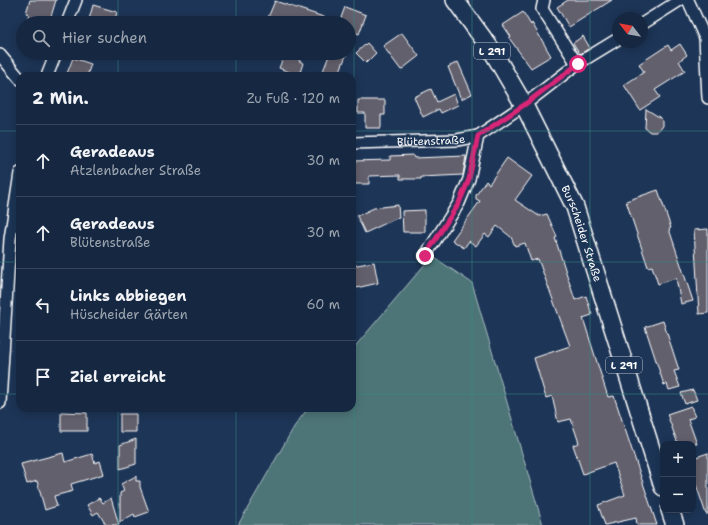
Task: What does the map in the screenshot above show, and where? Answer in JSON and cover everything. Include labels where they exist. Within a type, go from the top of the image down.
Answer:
[{"type":"main road","name":"Burscheider Straße","points":[[455,0],[494,52],[524,105],[575,207],[660,477]]},
{"type":"main road","points":[[671,513],[675,525]]},
{"type":"street","points":[[70,16],[76,0]]},
{"type":"street","points":[[544,0],[542,9],[578,64]]},
{"type":"street","points":[[648,20],[680,0]]},
{"type":"street","points":[[688,0],[704,38],[708,98]]},
{"type":"street","name":"Blütenstraße","points":[[356,143],[457,140],[478,136],[524,105],[578,64],[612,43]]},
{"type":"street","points":[[0,55],[16,74]]},
{"type":"street","points":[[49,72],[54,60]]},
{"type":"street","points":[[425,256],[459,203],[469,179],[478,136]]},
{"type":"street","points":[[0,403],[10,239],[16,199]]},
{"type":"green space","points":[[432,256],[472,283],[543,525],[238,525],[294,427],[305,412],[356,412],[356,345]]},
{"type":"building","points":[[30,0],[56,0],[51,16],[28,16],[29,14],[26,13]]},
{"type":"building","points":[[568,0],[612,0],[569,27],[557,7]]},
{"type":"building","points":[[275,1],[321,16],[269,16]]},
{"type":"building","points":[[93,5],[117,12],[116,16],[90,16]]},
{"type":"building","points":[[345,7],[366,15],[359,34],[356,33],[356,16],[342,16]]},
{"type":"building","points":[[523,12],[531,25],[532,23],[551,56],[531,68],[509,38],[511,37],[503,25]]},
{"type":"building","points":[[402,33],[419,56],[401,70],[383,46]]},
{"type":"building","points":[[583,36],[590,48],[580,54],[573,43]]},
{"type":"building","points":[[367,43],[376,53],[366,63],[356,53]]},
{"type":"building","points":[[680,44],[687,55],[679,61],[685,71],[655,90],[660,97],[640,110],[624,85],[644,72],[639,64],[668,45],[671,50]]},
{"type":"building","points":[[72,60],[79,60],[91,64],[88,72],[68,72]]},
{"type":"building","points":[[282,60],[299,60],[303,63],[300,72],[289,72],[279,68]]},
{"type":"building","points":[[327,60],[344,60],[340,72],[323,71]]},
{"type":"building","points":[[458,62],[472,94],[461,99],[448,67]]},
{"type":"building","points":[[431,89],[437,102],[454,94],[458,105],[441,113],[439,109],[423,117],[414,97]]},
{"type":"building","points":[[358,100],[385,100],[385,115],[381,115],[381,128],[365,128],[365,113],[358,113]]},
{"type":"building","points":[[646,109],[662,120],[662,126],[657,132],[650,132],[645,128]]},
{"type":"building","points":[[413,155],[414,158],[466,156],[463,175],[421,177],[421,179],[400,179],[400,175],[369,176],[369,184],[356,184],[356,161],[390,160],[390,156]]},
{"type":"building","points":[[507,158],[532,176],[515,200],[539,216],[547,214],[557,237],[555,238],[575,300],[586,296],[592,315],[583,318],[608,397],[614,396],[657,525],[637,525],[636,518],[605,525],[598,505],[625,495],[614,463],[583,474],[573,445],[579,443],[571,419],[558,422],[552,396],[546,398],[534,358],[570,346],[538,259],[531,261],[525,243],[515,246],[511,237],[497,226],[489,237],[485,234],[476,246],[469,241],[464,248],[452,240],[480,201],[476,199],[476,195],[486,181],[489,184]]},
{"type":"building","points":[[658,190],[671,228],[669,229],[693,301],[681,304],[676,278],[658,284],[652,266],[648,267],[626,201]]},
{"type":"building","points":[[398,205],[399,217],[365,233],[357,216],[374,208]]},
{"type":"building","points":[[425,210],[425,232],[403,232],[402,211]]},
{"type":"building","points":[[708,229],[708,313],[699,314],[694,230]]},
{"type":"building","points":[[374,262],[378,283],[356,288],[356,265]]},
{"type":"building","points":[[663,321],[679,370],[674,371],[680,387],[669,390],[667,384],[664,385],[645,327]]},
{"type":"building","points":[[693,390],[697,400],[685,404],[681,393]]},
{"type":"building","points":[[691,406],[695,417],[688,419],[696,441],[677,441],[667,414]]},
{"type":"building","points":[[61,412],[87,413],[87,431],[61,431]]},
{"type":"building","points":[[120,414],[136,414],[136,432],[120,432]]},
{"type":"building","points":[[136,439],[136,464],[120,469],[120,445]]},
{"type":"building","points":[[63,453],[65,462],[92,454],[95,463],[100,461],[104,474],[71,484],[73,491],[54,496],[57,506],[45,510],[37,481],[27,484],[21,464]]},
{"type":"building","points":[[708,453],[708,514],[706,514],[696,485],[696,457]]},
{"type":"building","points":[[136,476],[136,481],[140,481],[140,487],[149,512],[135,517],[134,514],[120,522],[120,493],[124,491],[121,484]]},
{"type":"building","points":[[99,498],[103,503],[111,498],[119,525],[106,525],[98,512],[93,515],[87,505]]},
{"type":"route","points":[[425,256],[459,203],[469,179],[478,136],[524,105],[578,64]]}]
